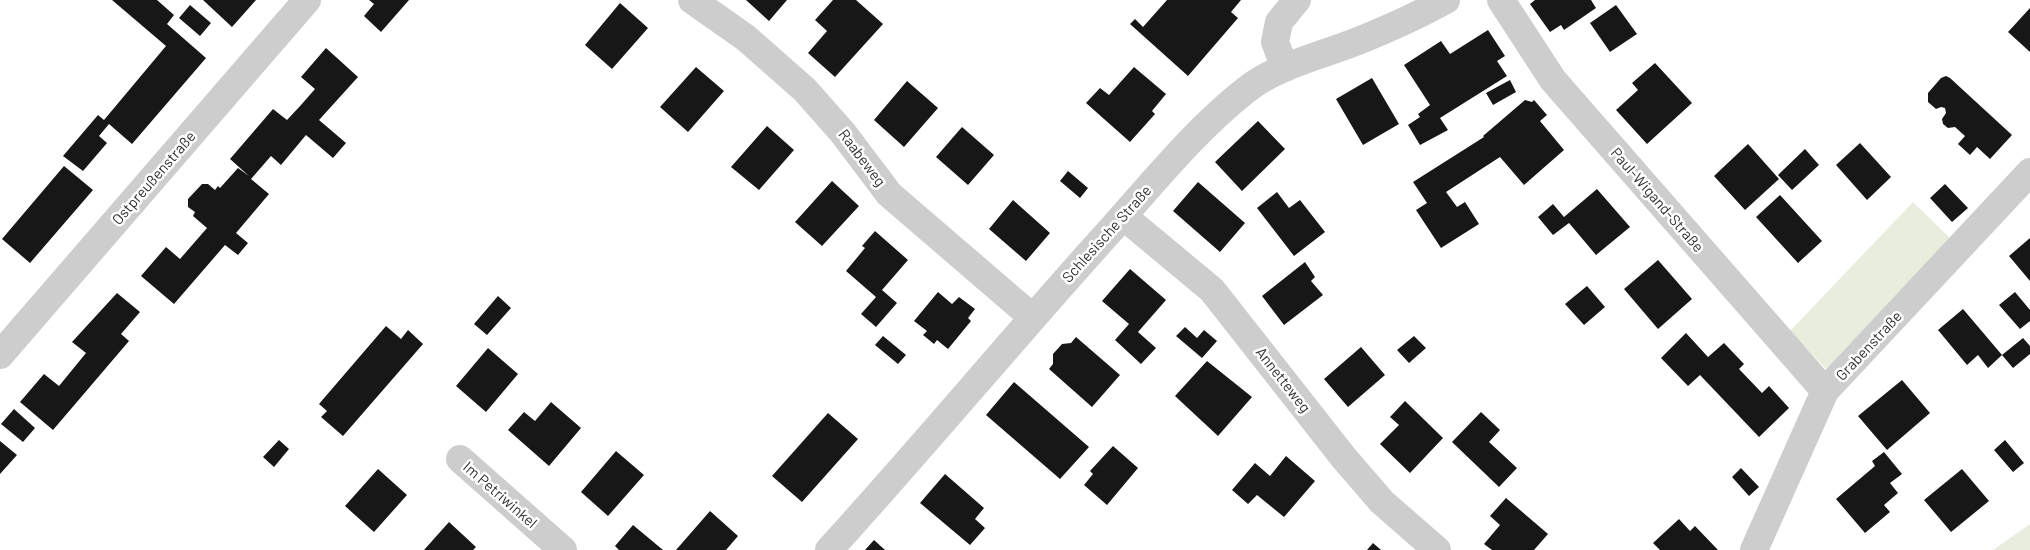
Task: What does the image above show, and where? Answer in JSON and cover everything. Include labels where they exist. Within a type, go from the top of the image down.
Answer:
[{"type":"street","name":"Ostpreußenstraße","points":[[0,355],[307,0]]},
{"type":"street","name":"Raabeweg","points":[[692,0],[746,38],[805,90],[843,133],[889,194],[1032,317]]},
{"type":"street","points":[[1285,68],[1275,42],[1279,22],[1297,0]]},
{"type":"street","name":"Schlesische Straße","points":[[829,550],[900,472],[1032,317],[1200,130],[1247,88],[1285,68],[1415,18],[1446,0]]},
{"type":"street","name":"Paul-Wigand-Straße","points":[[1501,0],[1553,80],[1826,392]]},
{"type":"street","name":"Grabenstraße","points":[[1754,550],[1826,392],[2030,172]]},
{"type":"street","name":"Annetteweg","points":[[1123,216],[1212,290],[1375,495],[1437,550]]},
{"type":"street","name":"Im Petriwinkel","points":[[460,459],[563,550]]},
{"type":"green space","points":[[1913,202],[1950,238],[1828,371],[1790,331]]},
{"type":"green space","points":[[2030,524],[2030,550],[1993,550]]},
{"type":"building","points":[[112,0],[157,0],[174,15],[167,24],[206,58],[132,144],[109,124],[99,136],[107,143],[83,171],[63,156],[98,115],[104,120],[166,46]]},
{"type":"building","points":[[203,0],[256,0],[232,27]]},
{"type":"building","points":[[369,0],[409,0],[381,32],[364,16],[374,4]]},
{"type":"building","points":[[746,0],[787,0],[769,21]]},
{"type":"building","points":[[833,0],[856,0],[883,24],[835,77],[808,53],[827,31],[815,20]]},
{"type":"building","points":[[1167,0],[1241,0],[1231,12],[1238,18],[1188,76],[1130,24],[1135,19],[1143,27]]},
{"type":"building","points":[[1535,0],[1591,0],[1596,8],[1564,30],[1561,25],[1550,32],[1530,4]]},
{"type":"building","points":[[620,3],[648,28],[612,69],[585,45]]},
{"type":"building","points":[[190,5],[211,23],[200,36],[179,18]]},
{"type":"building","points":[[1616,5],[1637,34],[1610,52],[1590,23]]},
{"type":"building","points":[[2030,8],[2030,52],[2008,32]]},
{"type":"building","points":[[1488,30],[1505,56],[1497,61],[1507,76],[1440,118],[1448,130],[1420,145],[1408,125],[1420,117],[1418,114],[1430,105],[1404,65],[1441,41],[1450,54]]},
{"type":"building","points":[[326,48],[358,77],[319,120],[346,143],[333,158],[306,135],[281,165],[271,156],[251,179],[269,194],[236,233],[248,243],[238,255],[225,245],[174,304],[141,276],[166,247],[180,259],[207,228],[193,216],[195,212],[188,207],[188,199],[202,184],[208,184],[215,190],[218,186],[220,188],[238,168],[249,176],[230,159],[273,109],[287,120],[315,89],[301,77]]},
{"type":"building","points":[[1655,63],[1692,103],[1647,144],[1616,110],[1638,90],[1632,83]]},
{"type":"building","points":[[696,67],[724,91],[688,132],[660,107]]},
{"type":"building","points":[[1134,67],[1166,94],[1152,111],[1155,114],[1130,142],[1086,103],[1100,88],[1109,95]]},
{"type":"building","points":[[1946,76],[2012,135],[1990,159],[1977,147],[1970,155],[1958,144],[1965,136],[1955,127],[1948,128],[1943,124],[1942,119],[1946,113],[1945,108],[1936,109],[1928,102],[1928,93],[1941,78]]},
{"type":"building","points":[[1372,78],[1399,124],[1363,145],[1336,99]]},
{"type":"building","points":[[1510,80],[1516,92],[1493,105],[1486,93]]},
{"type":"building","points":[[907,81],[938,108],[904,147],[874,120]]},
{"type":"building","points":[[1525,100],[1532,102],[1534,100],[1547,115],[1540,121],[1564,150],[1524,185],[1500,157],[1446,192],[1457,207],[1465,202],[1479,224],[1441,248],[1416,210],[1427,203],[1413,182],[1484,137]]},
{"type":"building","points":[[1258,121],[1285,149],[1242,191],[1215,162]]},
{"type":"building","points":[[767,126],[794,150],[759,190],[731,167]]},
{"type":"building","points":[[962,127],[994,155],[968,185],[936,157]]},
{"type":"building","points":[[1860,143],[1891,177],[1867,200],[1836,165]]},
{"type":"building","points":[[1748,144],[1779,179],[1745,210],[1714,176]]},
{"type":"building","points":[[1805,149],[1819,165],[1792,190],[1778,175]]},
{"type":"building","points":[[64,166],[93,190],[30,263],[2,239]]},
{"type":"building","points":[[1068,171],[1088,188],[1080,198],[1060,181]]},
{"type":"building","points":[[832,181],[859,206],[822,246],[795,222]]},
{"type":"building","points":[[1198,182],[1245,223],[1220,252],[1173,211]]},
{"type":"building","points":[[1945,184],[1968,208],[1952,222],[1930,198]]},
{"type":"building","points":[[1597,189],[1630,227],[1596,255],[1569,223],[1553,235],[1538,217],[1553,204],[1564,217]]},
{"type":"building","points":[[1277,192],[1289,208],[1300,200],[1325,232],[1294,256],[1257,208]]},
{"type":"building","points":[[1780,195],[1822,241],[1798,263],[1756,217]]},
{"type":"building","points":[[1013,200],[1050,233],[1026,261],[989,229]]},
{"type":"building","points":[[875,231],[908,260],[882,290],[897,303],[876,327],[861,314],[876,297],[846,271],[865,248],[862,246]]},
{"type":"building","points":[[2030,238],[2030,281],[2009,256]]},
{"type":"building","points":[[1658,260],[1692,299],[1658,329],[1624,289]]},
{"type":"building","points":[[1305,262],[1315,277],[1311,281],[1323,295],[1284,325],[1262,296]]},
{"type":"building","points":[[1130,269],[1166,300],[1138,332],[1156,348],[1141,364],[1115,340],[1129,324],[1102,301]]},
{"type":"building","points":[[1587,286],[1605,307],[1584,325],[1565,304]]},
{"type":"building","points":[[938,292],[952,304],[959,297],[975,309],[968,318],[971,321],[948,349],[937,340],[934,344],[923,335],[927,331],[914,321]]},
{"type":"building","points":[[2015,292],[2030,310],[2030,321],[2020,329],[1999,305]]},
{"type":"building","points":[[117,293],[140,312],[121,334],[129,341],[53,430],[20,402],[44,374],[59,386],[86,353],[72,342]]},
{"type":"building","points":[[498,296],[511,308],[487,335],[474,324]]},
{"type":"building","points":[[1963,309],[2002,355],[1988,368],[1978,355],[1967,365],[1938,330]]},
{"type":"building","points":[[386,326],[401,339],[408,330],[423,344],[343,436],[321,417],[327,411],[319,404]]},
{"type":"building","points":[[1185,327],[1197,338],[1204,330],[1217,341],[1202,358],[1176,336]]},
{"type":"building","points":[[1686,333],[1708,357],[1724,343],[1744,364],[1739,369],[1762,393],[1769,386],[1789,408],[1759,437],[1700,375],[1688,386],[1661,358]]},
{"type":"building","points":[[883,336],[906,355],[898,364],[875,345]]},
{"type":"building","points":[[1414,336],[1426,348],[1409,363],[1397,350]]},
{"type":"building","points":[[1076,337],[1120,375],[1092,407],[1049,369],[1053,364],[1053,354],[1062,344],[1071,343]]},
{"type":"building","points":[[2023,338],[2030,346],[2030,354],[2013,368],[2002,355]]},
{"type":"building","points":[[1361,347],[1385,375],[1348,407],[1324,379]]},
{"type":"building","points":[[488,348],[518,374],[486,412],[456,386]]},
{"type":"building","points":[[1207,361],[1252,397],[1218,436],[1175,396]]},
{"type":"building","points":[[1902,380],[1930,413],[1887,450],[1858,416]]},
{"type":"building","points":[[1014,382],[1089,447],[1060,479],[986,415]]},
{"type":"building","points":[[1405,401],[1443,438],[1410,473],[1380,444],[1399,425],[1390,417]]},
{"type":"building","points":[[551,402],[581,428],[549,466],[508,430],[524,412],[535,421]]},
{"type":"building","points":[[14,409],[35,428],[23,442],[1,424]]},
{"type":"building","points":[[1481,412],[1500,430],[1489,442],[1517,468],[1499,487],[1452,442]]},
{"type":"building","points":[[828,413],[858,439],[802,502],[772,476]]},
{"type":"building","points":[[279,440],[289,449],[274,467],[263,457]]},
{"type":"building","points":[[2005,440],[2024,463],[2013,472],[1994,450]]},
{"type":"building","points":[[0,441],[17,455],[0,474]]},
{"type":"building","points":[[1113,446],[1138,468],[1107,505],[1084,485],[1093,474],[1090,471]]},
{"type":"building","points":[[616,451],[644,475],[608,516],[581,492]]},
{"type":"building","points":[[1884,452],[1902,474],[1890,483],[1898,493],[1884,505],[1890,512],[1865,533],[1836,499],[1875,466],[1872,461]]},
{"type":"building","points":[[1286,456],[1315,481],[1284,517],[1257,495],[1248,504],[1232,490],[1255,463],[1270,476]]},
{"type":"building","points":[[1741,468],[1759,487],[1749,496],[1732,477]]},
{"type":"building","points":[[378,469],[407,495],[374,532],[345,506]]},
{"type":"building","points":[[1962,469],[1989,501],[1951,532],[1924,500]]},
{"type":"building","points":[[945,474],[984,508],[975,519],[985,528],[970,545],[920,503]]},
{"type":"building","points":[[1506,498],[1548,534],[1534,550],[1492,550],[1484,544],[1500,525],[1490,516]]},
{"type":"building","points":[[710,511],[738,536],[726,550],[676,550]]},
{"type":"building","points":[[1679,519],[1690,531],[1695,526],[1718,550],[1660,550],[1653,543]]},
{"type":"building","points":[[449,522],[476,547],[473,550],[424,550]]},
{"type":"building","points":[[633,525],[663,550],[619,550],[615,546]]},
{"type":"building","points":[[874,540],[885,550],[865,550]]},
{"type":"building","points":[[1373,543],[1381,550],[1367,550]]}]
